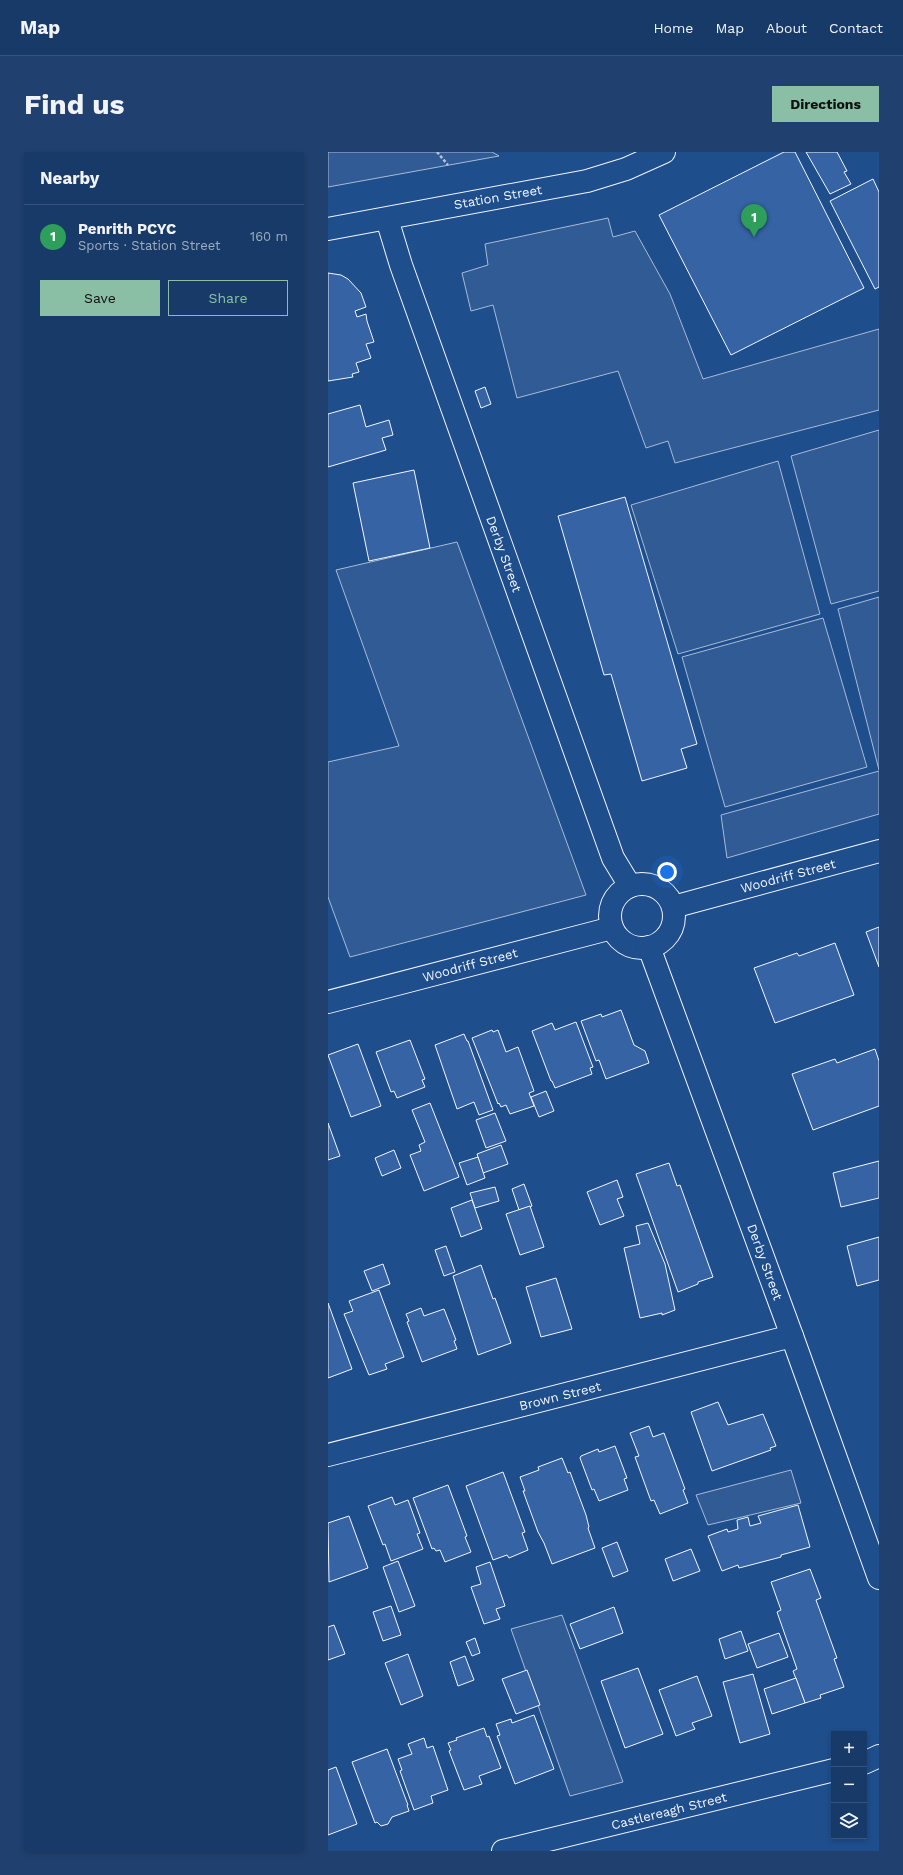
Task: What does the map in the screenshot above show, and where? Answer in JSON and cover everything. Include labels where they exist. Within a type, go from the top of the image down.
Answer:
[{"type":"street","name":"Station Street","points":[[328,230],[587,181],[626,169],[664,152]]},
{"type":"street","name":"Derby Street","points":[[387,219],[401,265],[613,858],[630,886]]},
{"type":"street","name":"Woodriff Street","points":[[673,907],[879,851]]},
{"type":"street","points":[[638,884],[654,886],[663,892],[673,907],[673,924],[670,932],[664,940],[649,947],[641,948],[630,946],[618,938],[612,928],[610,918],[612,906],[619,894],[630,886],[638,884]]},
{"type":"street","name":"Woodriff Street","points":[[328,1002],[612,928]]},
{"type":"street","name":"Derby Street","points":[[649,947],[879,1578]]},
{"type":"street","name":"Brown Street","points":[[328,1455],[792,1336]]},
{"type":"street","name":"Castlereagh Street","points":[[504,1851],[831,1771]]},
{"type":"path","points":[[437,152],[448,165]]},
{"type":"shaded area","points":[[328,152],[492,152],[499,156],[328,187]]},
{"type":"shaded area","points":[[608,218],[613,237],[635,231],[670,294],[703,379],[879,329],[879,410],[675,463],[668,441],[646,448],[618,371],[517,398],[493,305],[471,311],[462,273],[488,265],[485,244]]},
{"type":"shaded area","points":[[879,430],[879,591],[831,604],[791,456]]},
{"type":"shaded area","points":[[778,461],[820,614],[678,654],[631,505]]},
{"type":"shaded area","points":[[457,542],[586,895],[350,957],[328,897],[328,762],[399,746],[336,570]]},
{"type":"shaded area","points":[[879,597],[879,770],[838,609]]},
{"type":"shaded area","points":[[823,618],[867,767],[725,807],[682,657]]},
{"type":"shaded area","points":[[879,771],[879,814],[727,858],[721,815]]},
{"type":"shaded area","points":[[791,1470],[801,1503],[708,1525],[696,1495]]},
{"type":"shaded area","points":[[562,1615],[623,1782],[570,1796],[511,1629]]},
{"type":"building","points":[[784,152],[795,152],[864,288],[731,355],[659,215]]},
{"type":"building","points":[[806,152],[837,152],[847,171],[844,172],[851,184],[830,194]]},
{"type":"building","points":[[873,179],[879,192],[879,287],[875,289],[830,201]]},
{"type":"building","points":[[328,273],[341,275],[348,279],[361,293],[366,307],[355,311],[357,317],[366,314],[374,342],[366,344],[371,358],[356,363],[359,372],[352,374],[353,377],[328,381]]},
{"type":"building","points":[[485,387],[491,404],[481,408],[475,391]]},
{"type":"building","points":[[360,405],[366,427],[389,420],[393,435],[382,438],[386,450],[328,467],[328,414]]},
{"type":"building","points":[[414,470],[430,548],[369,561],[353,483]]},
{"type":"building","points":[[625,497],[697,744],[681,749],[687,768],[642,781],[611,674],[604,675],[558,516]]},
{"type":"building","points":[[879,927],[879,967],[866,932]]},
{"type":"building","points":[[835,943],[854,995],[775,1023],[754,968],[797,953],[799,956]]},
{"type":"building","points":[[621,1010],[634,1045],[645,1051],[649,1063],[606,1079],[599,1060],[596,1061],[581,1021],[601,1014],[602,1017]]},
{"type":"building","points":[[576,1022],[593,1067],[590,1068],[592,1074],[555,1088],[532,1031],[552,1023],[555,1030]]},
{"type":"building","points":[[492,1030],[493,1032],[498,1030],[506,1052],[518,1047],[534,1091],[529,1093],[534,1106],[510,1114],[506,1105],[501,1107],[499,1103],[498,1104],[472,1038]]},
{"type":"building","points":[[464,1034],[468,1041],[493,1110],[479,1115],[474,1102],[457,1109],[435,1045]]},
{"type":"building","points":[[410,1040],[425,1079],[422,1080],[425,1087],[397,1098],[394,1091],[391,1092],[376,1052]]},
{"type":"building","points":[[358,1044],[381,1106],[351,1117],[328,1055]]},
{"type":"building","points":[[875,1049],[879,1061],[879,1106],[813,1130],[792,1074],[835,1059],[837,1063]]},
{"type":"building","points":[[546,1091],[554,1111],[539,1117],[531,1097]]},
{"type":"building","points":[[430,1103],[459,1177],[424,1191],[410,1155],[421,1151],[419,1145],[425,1142],[412,1110]]},
{"type":"building","points":[[495,1113],[506,1141],[486,1148],[476,1120]]},
{"type":"building","points":[[328,1123],[340,1156],[328,1160]]},
{"type":"building","points":[[501,1145],[508,1164],[483,1173],[477,1154]]},
{"type":"building","points":[[394,1150],[401,1168],[382,1176],[375,1158]]},
{"type":"building","points":[[478,1157],[485,1178],[467,1185],[459,1163]]},
{"type":"building","points":[[879,1161],[879,1198],[841,1207],[833,1173]]},
{"type":"building","points":[[669,1163],[677,1186],[680,1185],[713,1277],[698,1282],[698,1284],[678,1292],[636,1174]]},
{"type":"building","points":[[617,1180],[623,1197],[617,1199],[624,1216],[600,1225],[587,1192]]},
{"type":"building","points":[[524,1184],[532,1206],[519,1210],[512,1189]]},
{"type":"building","points":[[495,1187],[499,1201],[475,1208],[470,1193]]},
{"type":"building","points":[[472,1200],[482,1229],[461,1237],[451,1208]]},
{"type":"building","points":[[530,1206],[544,1247],[520,1255],[506,1214]]},
{"type":"building","points":[[648,1223],[665,1264],[675,1310],[662,1315],[662,1313],[640,1318],[624,1248],[640,1244],[636,1226]]},
{"type":"building","points":[[879,1237],[879,1280],[857,1286],[847,1246]]},
{"type":"building","points":[[446,1246],[455,1272],[444,1276],[435,1250]]},
{"type":"building","points":[[383,1264],[390,1284],[372,1291],[364,1271]]},
{"type":"building","points":[[481,1265],[493,1299],[495,1298],[511,1343],[478,1355],[453,1276]]},
{"type":"building","points":[[556,1278],[572,1329],[541,1337],[526,1287]]},
{"type":"building","points":[[379,1290],[404,1357],[385,1364],[387,1369],[369,1375],[344,1314],[353,1311],[349,1301]]},
{"type":"building","points":[[328,1303],[352,1369],[328,1378]]},
{"type":"building","points":[[421,1308],[424,1316],[444,1309],[456,1340],[454,1341],[457,1349],[422,1362],[407,1322],[409,1321],[406,1314]]},
{"type":"building","points":[[718,1402],[728,1425],[763,1414],[776,1446],[770,1448],[771,1450],[712,1471],[691,1412]]},
{"type":"building","points":[[649,1426],[653,1437],[664,1433],[685,1489],[683,1490],[688,1503],[660,1514],[654,1500],[651,1501],[635,1457],[639,1456],[630,1433]]},
{"type":"building","points":[[615,1446],[627,1478],[624,1479],[628,1490],[599,1501],[594,1489],[592,1490],[580,1458],[581,1456],[598,1449],[599,1452]]},
{"type":"building","points":[[562,1458],[568,1473],[570,1472],[586,1515],[588,1528],[595,1548],[552,1564],[538,1532],[523,1491],[525,1491],[520,1477],[539,1470],[538,1467]]},
{"type":"building","points":[[503,1472],[525,1532],[522,1533],[528,1550],[509,1558],[507,1555],[493,1560],[466,1486]]},
{"type":"building","points":[[448,1485],[467,1536],[465,1537],[471,1552],[445,1562],[440,1550],[436,1551],[434,1548],[432,1549],[413,1498]]},
{"type":"building","points":[[392,1497],[395,1505],[408,1500],[420,1533],[417,1534],[423,1549],[391,1561],[385,1544],[383,1545],[368,1506]]},
{"type":"building","points":[[798,1505],[810,1547],[781,1555],[781,1557],[739,1568],[738,1565],[722,1571],[708,1536],[727,1529],[728,1532],[738,1529],[737,1520],[748,1517],[750,1526],[761,1523],[758,1516]]},
{"type":"building","points":[[349,1516],[368,1568],[329,1582],[328,1523]]},
{"type":"building","points":[[617,1542],[628,1571],[613,1577],[602,1548]]},
{"type":"building","points":[[691,1549],[700,1571],[673,1581],[665,1559]]},
{"type":"building","points":[[398,1561],[415,1606],[399,1612],[383,1567]]},
{"type":"building","points":[[490,1562],[505,1606],[496,1609],[500,1619],[484,1624],[471,1587],[481,1584],[476,1567]]},
{"type":"building","points":[[810,1569],[821,1598],[816,1600],[837,1658],[834,1659],[844,1687],[820,1695],[821,1698],[805,1703],[793,1671],[797,1669],[777,1612],[781,1610],[771,1582]]},
{"type":"building","points":[[391,1606],[401,1635],[383,1641],[373,1612]]},
{"type":"building","points":[[614,1607],[623,1633],[580,1649],[570,1624]]},
{"type":"building","points":[[334,1625],[345,1654],[328,1660],[328,1627]]},
{"type":"building","points":[[741,1631],[748,1651],[725,1659],[719,1639]]},
{"type":"building","points":[[779,1633],[788,1657],[757,1668],[748,1644]]},
{"type":"building","points":[[475,1638],[480,1653],[472,1656],[466,1642]]},
{"type":"building","points":[[408,1654],[423,1696],[401,1705],[385,1663]]},
{"type":"building","points":[[465,1656],[474,1680],[458,1686],[450,1662]]},
{"type":"building","points":[[638,1668],[663,1734],[625,1748],[601,1681]]},
{"type":"building","points":[[527,1670],[540,1705],[516,1714],[502,1679]]},
{"type":"building","points":[[753,1674],[770,1734],[740,1743],[723,1682]]},
{"type":"building","points":[[697,1676],[712,1716],[692,1723],[695,1729],[676,1736],[659,1690]]},
{"type":"building","points":[[796,1678],[805,1703],[772,1714],[764,1689]]},
{"type":"building","points":[[534,1715],[554,1769],[515,1784],[497,1736],[500,1735],[496,1724],[511,1719],[512,1723]]},
{"type":"building","points":[[484,1728],[487,1737],[489,1736],[501,1768],[479,1776],[482,1784],[464,1790],[449,1751],[451,1750],[448,1743],[457,1740],[456,1738]]},
{"type":"building","points":[[424,1738],[427,1748],[433,1746],[448,1790],[431,1796],[433,1803],[414,1810],[400,1771],[402,1770],[398,1759],[412,1754],[408,1744]]},
{"type":"building","points":[[387,1749],[409,1811],[392,1817],[388,1824],[381,1826],[377,1822],[375,1823],[352,1762]]},
{"type":"building","points":[[336,1767],[357,1824],[328,1835],[328,1770]]},
{"type":"place","name":"Penrith PCYC","points":[[754,237]]}]
